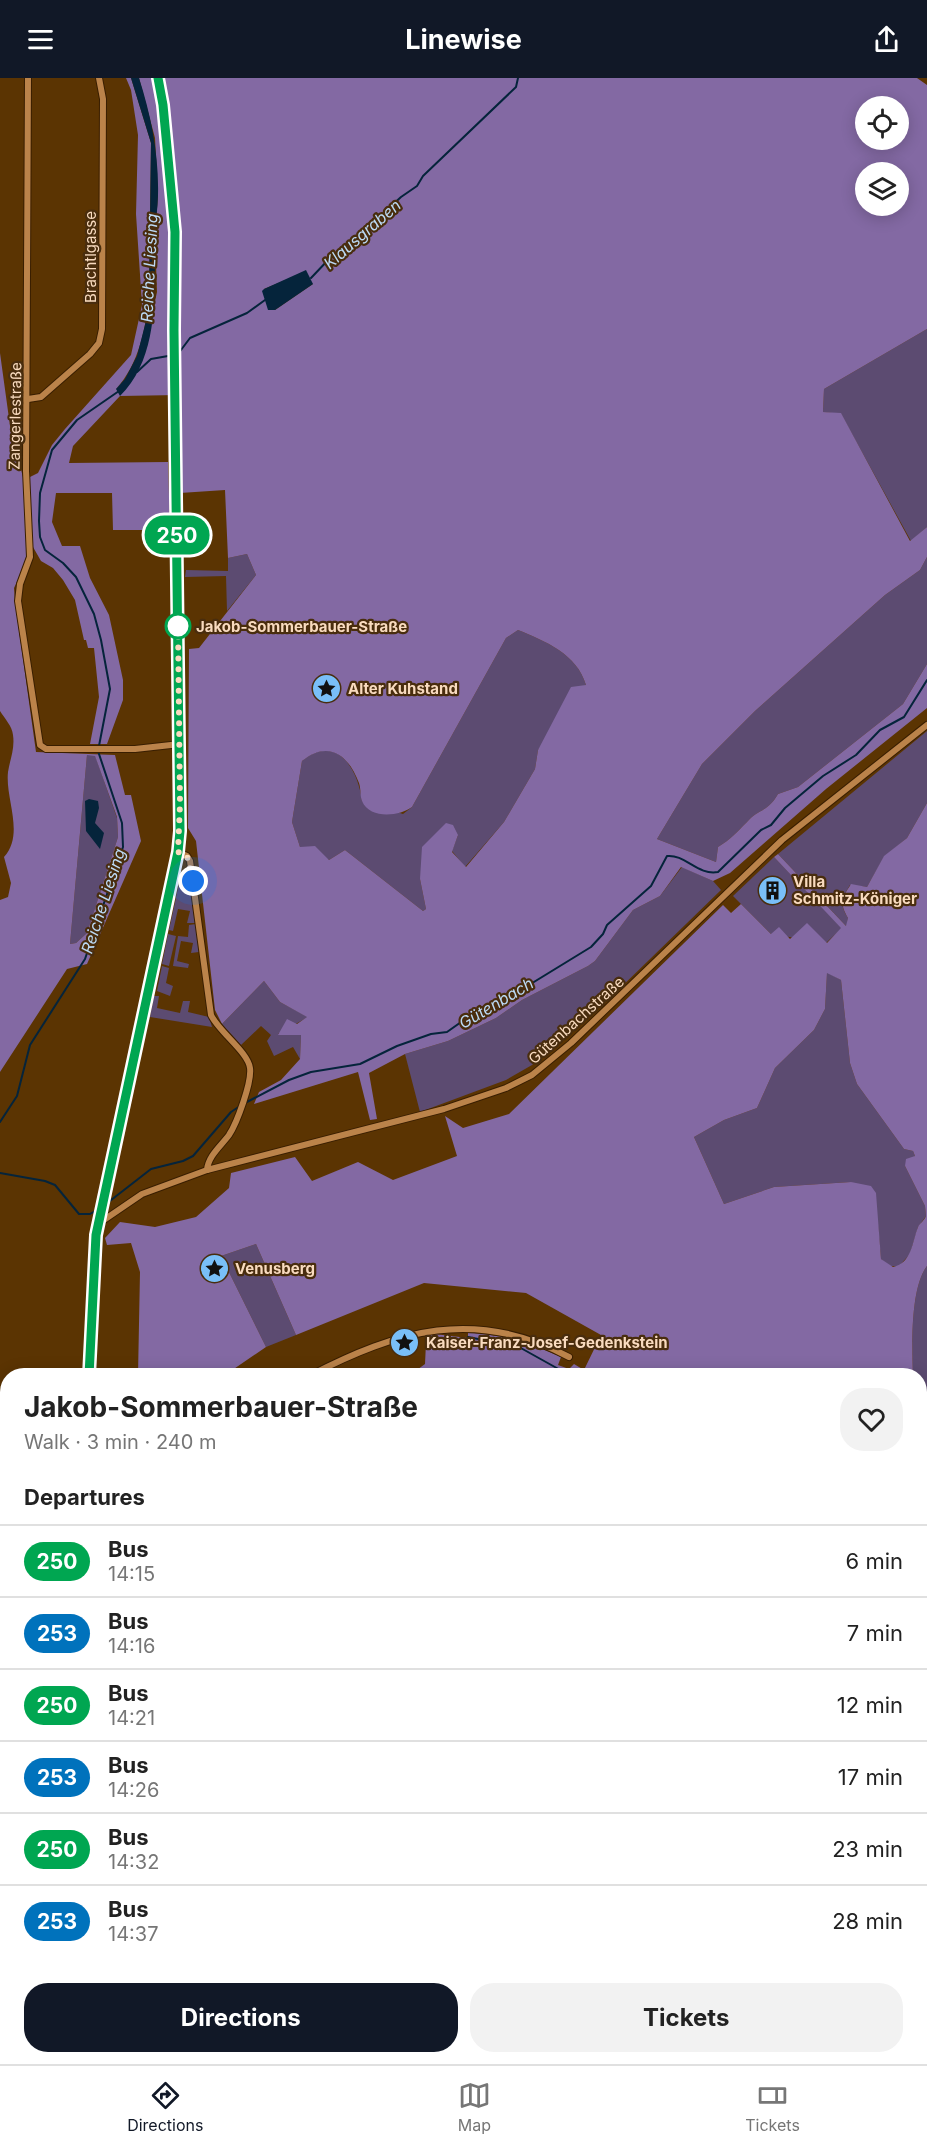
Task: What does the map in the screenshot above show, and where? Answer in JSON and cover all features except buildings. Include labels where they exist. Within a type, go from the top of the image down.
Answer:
[{"type":"main road","points":[[90,1368],[99,1220],[178,852],[180,744],[174,330],[176,257],[163,105],[158,78]]},
{"type":"street","name":"Zangerlestraße","points":[[28,78],[27,520],[30,551],[18,601],[35,718],[43,748],[109,749],[180,744]]},
{"type":"street","name":"Brachtlgasse","points":[[27,399],[41,397],[90,354],[99,343],[104,99],[99,78]]},
{"type":"street","name":"Gütenbachstraße","points":[[99,1220],[142,1194],[207,1170],[444,1109],[506,1088],[532,1075],[580,1035],[783,840],[927,725]]},
{"type":"street","points":[[178,852],[187,856],[190,861],[211,1015],[216,1027],[246,1059],[250,1068],[238,1115],[229,1134],[208,1162],[207,1170]]},
{"type":"street","points":[[326,1368],[377,1344],[433,1329],[495,1332],[527,1338],[569,1357]]},
{"type":"shaded area","points":[[126,78],[131,78],[151,143],[149,295],[146,320],[136,357],[116,389],[139,367],[142,360],[157,292],[155,235],[158,195],[155,138],[139,78],[917,78],[927,85],[927,329],[824,389],[823,412],[841,413],[910,541],[927,527],[927,557],[920,570],[885,595],[755,711],[702,764],[657,839],[716,862],[718,847],[770,804],[778,794],[798,787],[903,704],[927,664],[927,708],[826,789],[730,873],[713,881],[681,867],[660,896],[633,910],[595,961],[588,966],[522,1000],[496,1018],[448,1041],[405,1054],[369,1073],[377,1119],[370,1120],[358,1072],[254,1104],[259,1092],[281,1080],[300,1059],[301,1035],[278,1035],[287,1019],[297,1024],[307,1017],[280,1002],[264,981],[222,1024],[215,1010],[196,841],[188,828],[189,649],[199,648],[256,575],[247,554],[228,558],[225,490],[180,493],[178,395],[120,396],[73,446],[69,463],[168,462],[170,530],[113,530],[112,493],[56,493],[52,522],[62,546],[80,546],[90,578],[109,615],[123,680],[123,700],[107,744],[90,744],[99,697],[94,648],[88,648],[84,640],[75,600],[63,580],[53,568],[41,561],[33,547],[29,500],[30,477],[38,473],[52,445],[65,429],[131,355],[142,305],[136,214],[138,135],[131,90]],"holes":[[[288,279],[313,284],[275,310],[264,289]],[[518,630],[549,644],[568,657],[582,674],[586,685],[571,687],[538,750],[535,769],[504,822],[466,867],[452,852],[458,835],[453,825],[446,823],[422,847],[420,879],[426,909],[423,911],[345,850],[329,860],[315,846],[300,847],[292,822],[302,761],[320,752],[336,753],[349,764],[360,785],[362,801],[366,807],[378,814],[400,813],[412,807],[506,638]]]},
{"type":"shaded area","points":[[927,329],[927,527],[911,541],[841,414],[823,412],[824,389]]},
{"type":"shaded area","points":[[0,353],[11,433],[23,477],[27,554],[14,588],[36,752],[115,755],[125,795],[131,795],[141,841],[87,964],[67,969],[0,1072],[0,900],[8,897],[11,883],[4,857],[10,848],[14,827],[8,782],[13,735],[0,711]],"holes":[[[87,755],[95,756],[117,817],[118,837],[87,933],[76,943],[70,944]]]},
{"type":"shaded area","points":[[247,554],[256,575],[227,611],[226,576],[185,577],[186,570],[228,571],[228,558]]},
{"type":"shaded area","points":[[927,557],[927,664],[903,704],[798,787],[778,794],[770,804],[718,847],[716,862],[657,839],[702,764],[755,711],[885,595],[920,570]]},
{"type":"shaded area","name":"Alter Kuhstand","points":[[518,630],[549,644],[568,657],[582,674],[586,685],[538,750],[535,769],[504,822],[465,867],[452,851],[458,835],[420,879],[426,909],[423,911],[345,850],[329,860],[300,847],[292,822],[302,761],[314,753],[325,751],[335,753],[350,766],[356,777],[362,801],[403,814],[412,807],[506,638]]},
{"type":"shaded area","points":[[927,731],[927,803],[907,838],[884,857],[867,887],[850,885],[843,901],[843,909],[848,918],[847,927],[778,854]]},
{"type":"shaded area","points":[[87,755],[95,755],[117,818],[118,837],[87,933],[76,943],[70,944]]},
{"type":"shaded area","points":[[927,803],[927,1266],[921,1276],[915,1303],[913,1368],[585,1368],[601,1335],[526,1293],[424,1283],[296,1335],[256,1244],[221,1256],[266,1347],[235,1368],[138,1368],[140,1272],[131,1243],[107,1245],[105,1238],[120,1222],[155,1227],[196,1217],[229,1188],[231,1173],[295,1157],[312,1181],[358,1162],[393,1180],[457,1156],[445,1116],[463,1128],[509,1114],[723,905],[731,913],[741,904],[771,934],[779,927],[790,939],[807,923],[827,943],[841,928],[774,857],[778,854],[846,926],[848,918],[843,908],[845,893],[851,884],[867,887],[884,856],[907,838]],"holes":[[[827,973],[841,980],[850,1063],[857,1084],[904,1149],[913,1151],[915,1156],[906,1159],[905,1166],[925,1206],[926,1216],[918,1227],[908,1257],[893,1267],[881,1259],[876,1193],[871,1186],[851,1182],[774,1187],[724,1204],[694,1137],[724,1120],[757,1108],[775,1068],[814,1030],[825,1009]]]},
{"type":"shaded area","points":[[774,857],[842,928],[826,943],[771,934],[733,896]]},
{"type":"shaded area","points":[[682,867],[713,881],[721,890],[614,994],[532,1065],[506,1080],[420,1112],[405,1054],[448,1041],[496,1018],[522,1000],[588,966],[595,961],[633,910],[660,896]]},
{"type":"shaded area","points":[[189,878],[195,923],[187,923],[190,911],[178,909],[173,931],[169,930],[180,879]]},
{"type":"shaded area","points":[[196,924],[199,952],[191,953],[193,943],[181,941],[177,961],[189,964],[188,968],[173,966],[178,936],[188,937],[189,925]]},
{"type":"shaded area","points":[[168,934],[176,936],[169,966],[162,964]]},
{"type":"shaded area","points":[[162,966],[169,968],[166,983],[173,986],[170,996],[157,991]]},
{"type":"shaded area","points":[[827,972],[841,980],[850,1063],[857,1084],[904,1149],[913,1151],[915,1156],[905,1166],[925,1206],[926,1216],[918,1227],[910,1254],[899,1266],[888,1266],[881,1259],[878,1226],[851,1182],[774,1187],[724,1204],[694,1137],[724,1120],[757,1108],[775,1068],[814,1030],[825,1009]]},
{"type":"shaded area","points":[[264,981],[280,1002],[308,1017],[278,1034],[301,1035],[300,1059],[293,1047],[274,1056],[267,1041],[271,1035],[261,1026],[241,1045],[222,1024]]},
{"type":"shaded area","points":[[154,996],[159,996],[157,1008],[180,1013],[183,1001],[190,1001],[188,1012],[209,1017],[212,1027],[150,1017]]},
{"type":"shaded area","points":[[256,1244],[296,1335],[266,1347],[221,1256]]},
{"type":"shaded area","points":[[927,1266],[927,1368],[913,1368],[913,1319],[921,1276]]},
{"type":"shaded area","points":[[426,1333],[468,1338],[468,1333],[494,1335],[527,1343],[561,1357],[558,1365],[566,1368],[420,1368],[425,1364],[426,1343],[433,1339]]},
{"type":"water","points":[[131,78],[139,78],[151,121],[156,150],[158,200],[154,299],[149,341],[143,361],[133,380],[120,396],[116,389],[125,379],[137,356],[147,317],[149,295],[151,143]]},
{"type":"water","points":[[306,270],[313,284],[275,310],[268,310],[262,291]]},
{"type":"water","points":[[89,799],[98,801],[99,808],[95,823],[104,833],[100,849],[86,831],[85,801]]},
{"type":"waterway","name":"Klausgraben","points":[[311,278],[330,258],[340,253],[401,197],[417,186],[423,176],[516,87],[518,78]]},
{"type":"waterway","name":"Klausgraben","points":[[178,354],[190,338],[247,313],[265,300]]},
{"type":"waterway","name":"Klausgraben","points":[[137,372],[151,359],[168,356]]},
{"type":"waterway","name":"Reiche Liesing","points":[[0,1122],[17,1096],[30,1045],[85,959],[123,847],[122,823],[98,751],[110,689],[101,640],[94,614],[76,577],[63,563],[45,550],[40,537],[39,521],[40,493],[52,450],[77,420],[119,391]]},
{"type":"waterway","name":"Gütenbach","points":[[245,1103],[289,1080],[311,1072],[360,1064],[397,1046],[431,1034],[447,1032],[471,1015],[498,1004],[591,947],[603,934],[607,925],[651,886],[667,856],[680,858],[704,871],[718,872],[761,830],[771,825],[785,808],[823,776],[856,755],[880,730],[904,717],[927,680]]},
{"type":"waterway","name":"Gütenbach","points":[[106,1204],[151,1169],[183,1161],[193,1156],[231,1112],[240,1106]]},
{"type":"waterway","name":"Gütenbach","points":[[0,1173],[55,1185],[79,1214],[90,1214],[99,1209]]},
{"type":"waterway","points":[[468,1337],[519,1347],[557,1368]]},
{"type":"bus line","name":"250","points":[[89,1368],[96,1235],[178,852],[180,831],[174,330],[176,257],[175,224],[163,105],[158,78]]},
{"type":"place","name":"Jakob-Sommerbauer-Straße","points":[[178,626]]},
{"type":"place","name":"Alter Kuhstand","points":[[327,688]]},
{"type":"place","name":"Villa Schmitz-Königer","points":[[772,890]]},
{"type":"place","name":"Venusberg","points":[[214,1268]]},
{"type":"place","name":"Kaiser-Franz-Josef-Gedenkstein","points":[[405,1342]]},
{"type":"route","points":[[178,626],[180,831],[178,852],[187,856],[190,861],[193,881]]}]
